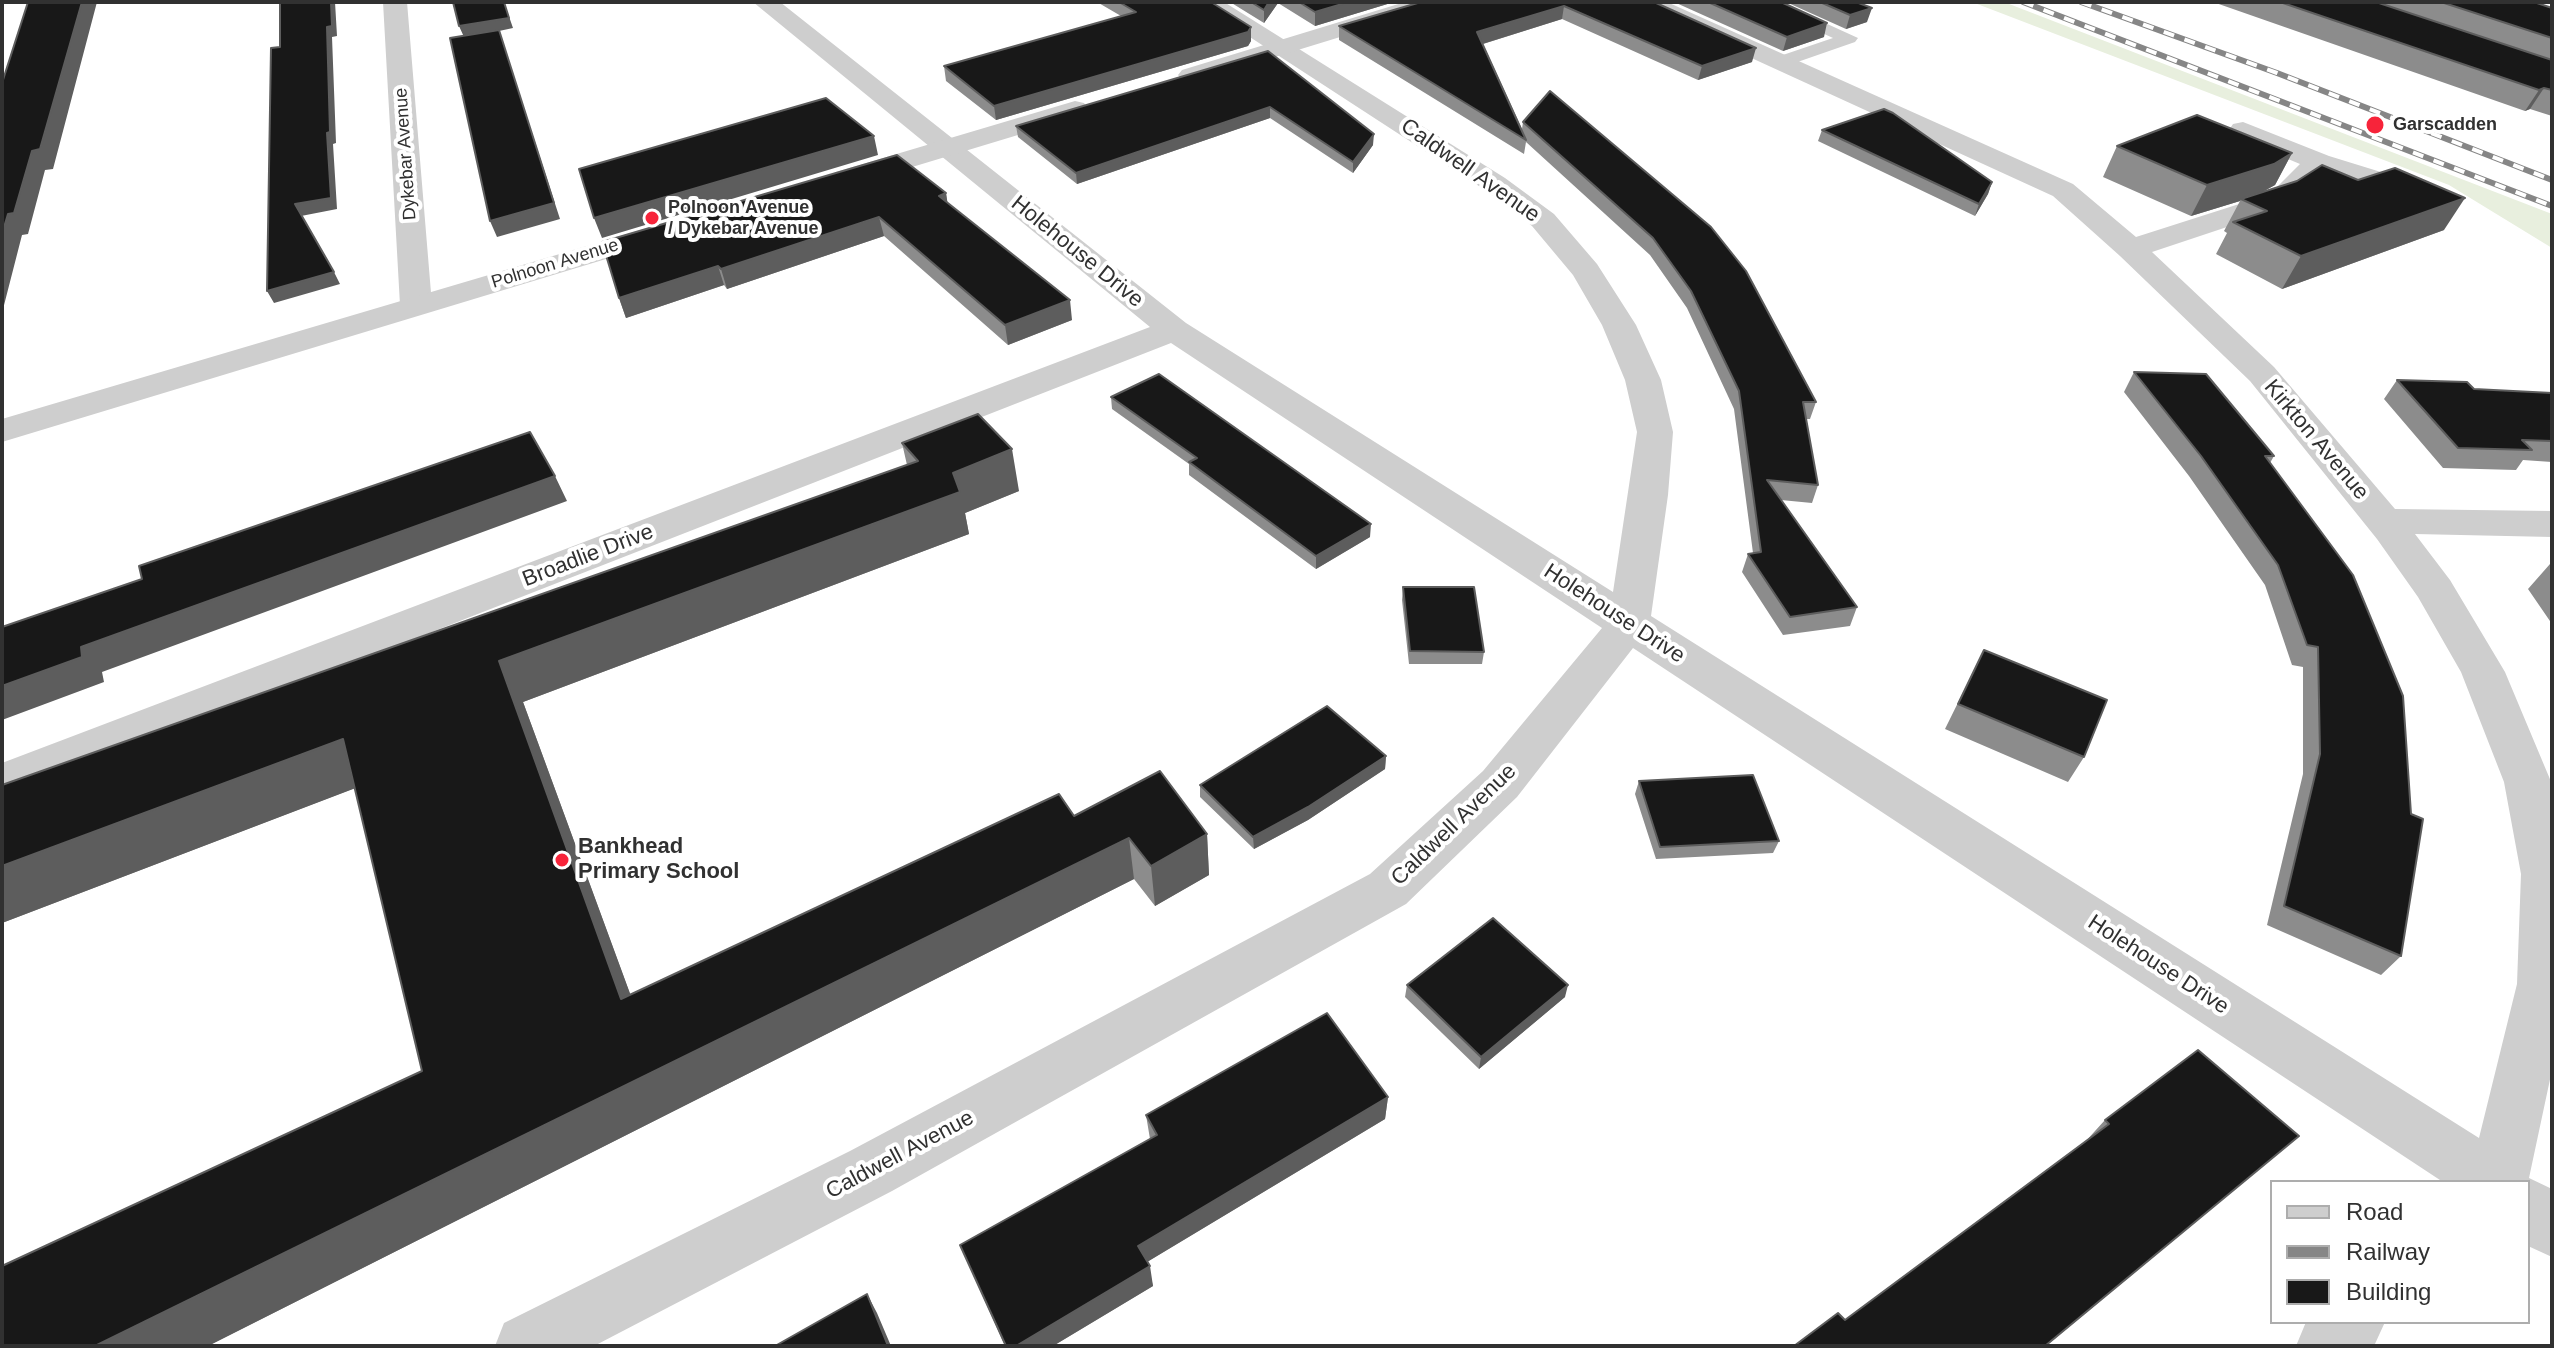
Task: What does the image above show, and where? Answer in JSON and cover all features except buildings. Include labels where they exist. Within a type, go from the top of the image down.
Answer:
[{"type":"street","name":"Dykebar Avenue","points":[[395,2],[416,305]]},
{"type":"street","name":"Holehouse Drive","points":[[765,2],[1174,330],[2493,1180]]},
{"type":"street","name":"Caldwell Avenue","points":[[527,1346],[871,1171],[1388,889],[1500,784],[1629,624],[1649,495],[1655,432],[1643,380],[1619,325],[1586,271],[1543,220],[1495,184],[1208,2]]},
{"type":"street","points":[[1166,82],[1430,2]]},
{"type":"street","name":"Kirkton Avenue","points":[[1648,2],[2063,190],[2131,249],[2262,374],[2384,521],[2435,590],[2483,672],[2540,785],[2546,874],[2544,984],[2496,1180]]},
{"type":"street","points":[[820,185],[1107,100]]},
{"type":"street","points":[[2243,130],[2319,162],[2413,191]]},
{"type":"street","points":[[2131,249],[2268,204],[2284,196],[2319,162]]},
{"type":"street","name":"Polnoon Avenue","points":[[2,431],[685,225]]},
{"type":"street","name":"Broadlie Drive","points":[[2,782],[1174,330]]},
{"type":"street","points":[[2384,521],[2552,524]]},
{"type":"street","points":[[2530,1210],[2552,1227]]},
{"type":"street","points":[[2328,1346],[2351,1324]]},
{"type":"lane","points":[[1764,2],[1849,38],[1780,62]]},
{"type":"green space","points":[[1972,2],[2004,2],[2552,214],[2552,248],[2449,185]]},
{"type":"railway","points":[[2023,2],[2552,206]]},
{"type":"railway","points":[[2081,2],[2277,73],[2552,180]]},
{"type":"place","name":"Garscadden","points":[[2375,125]]},
{"type":"place","name":"Polnoon Avenue / Dykebar Avenue","points":[[652,218]]},
{"type":"place","name":"Bankhead Primary School","points":[[562,860]]}]
